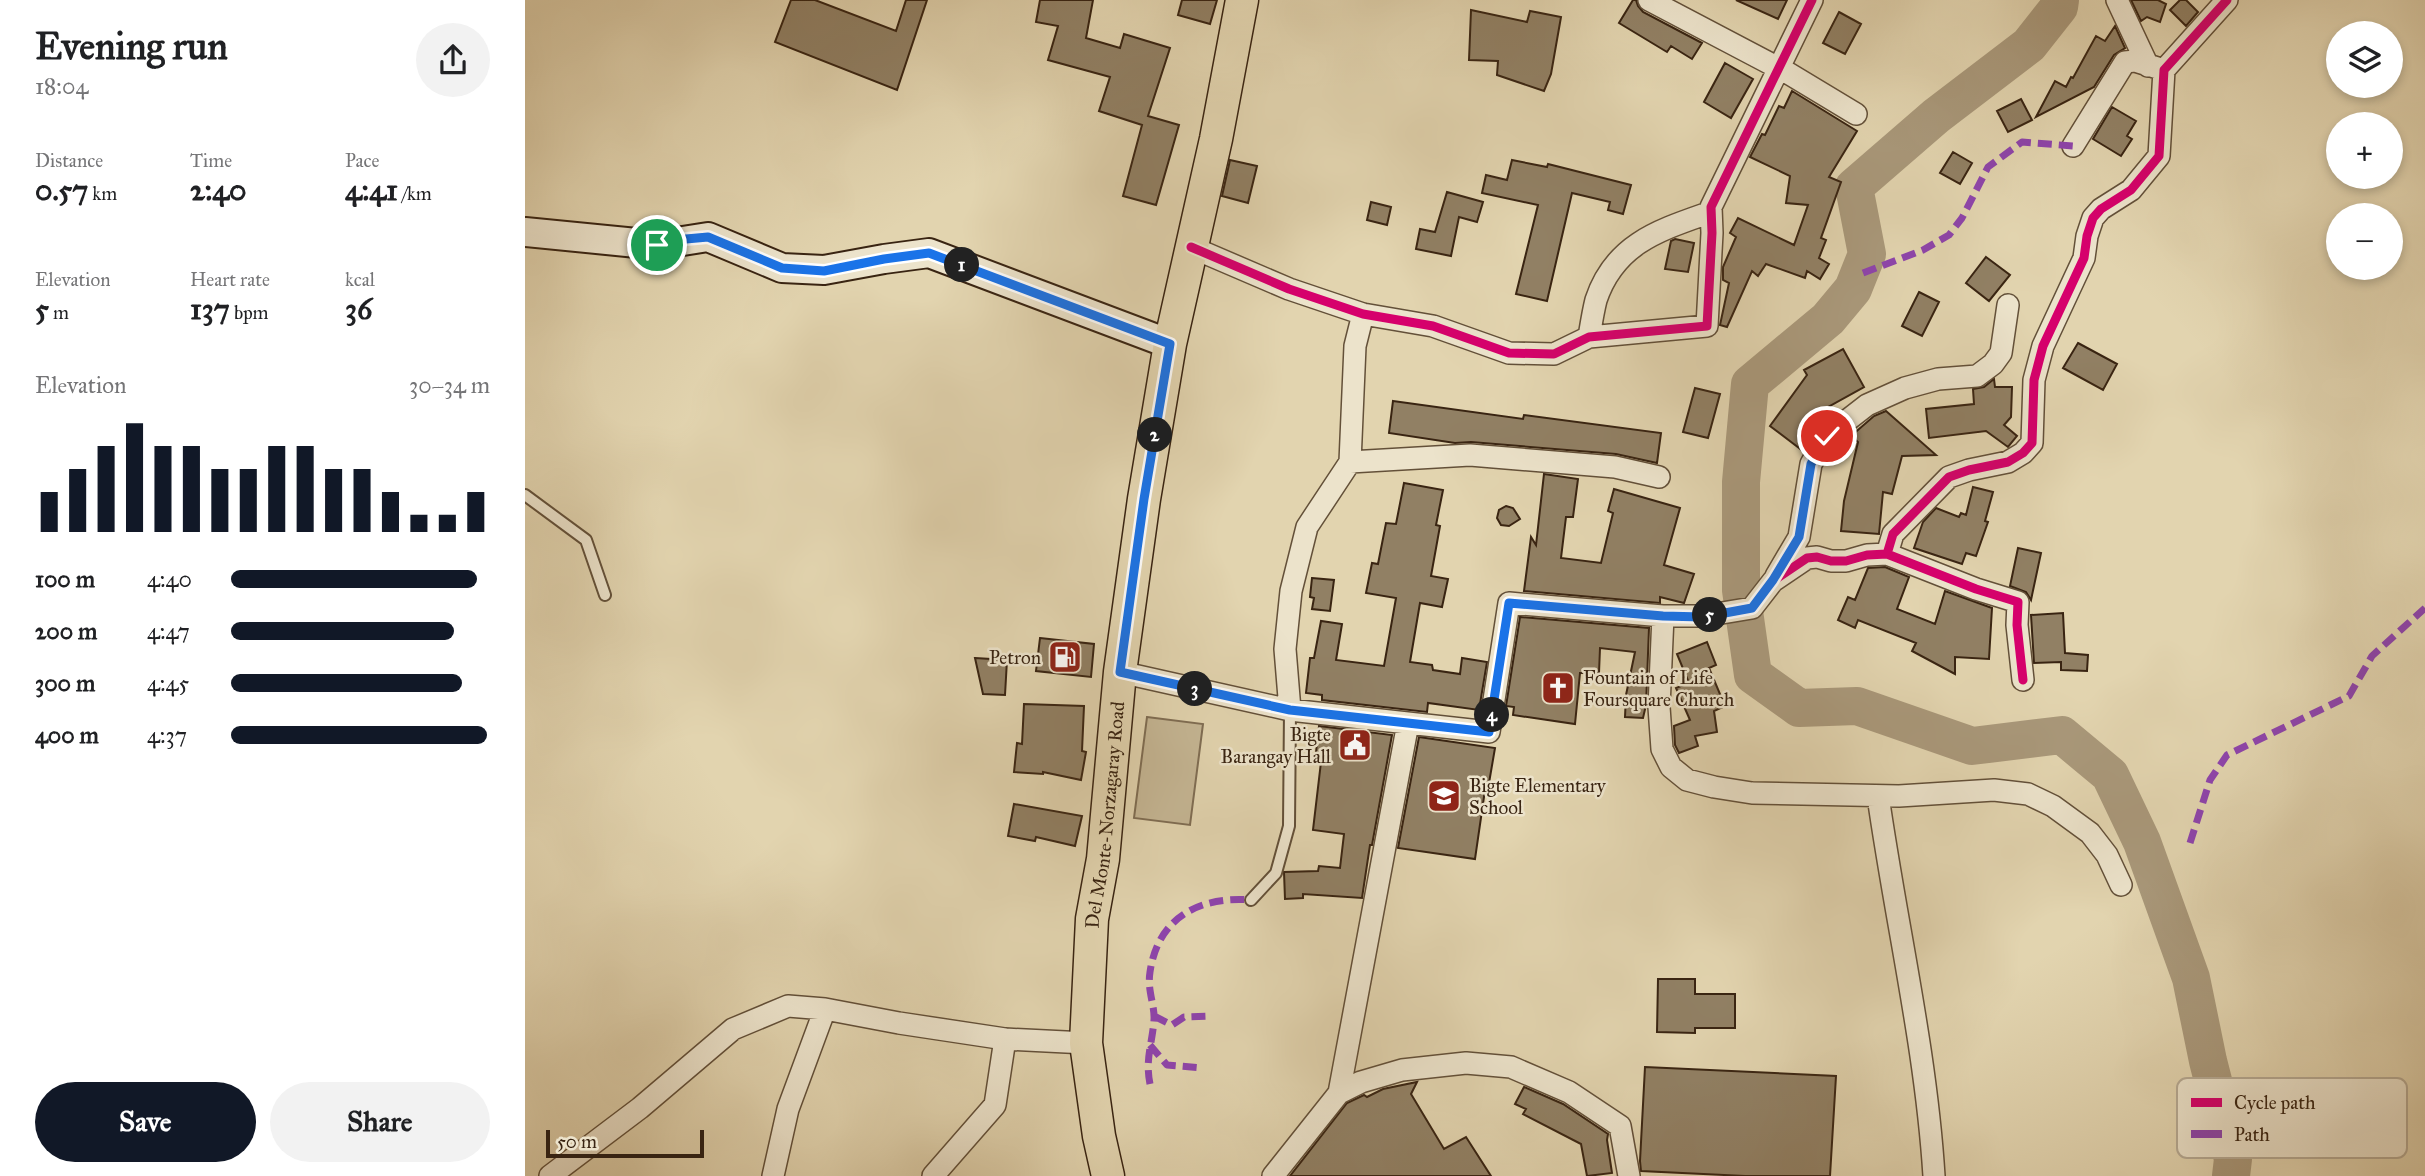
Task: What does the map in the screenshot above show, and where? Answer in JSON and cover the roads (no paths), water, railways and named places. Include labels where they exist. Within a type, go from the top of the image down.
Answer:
[{"type":"main road","name":"Del Monte-Norzagaray Road","points":[[1108,1176],[1099,1136],[1086,1043],[1092,919],[1103,859],[1120,672],[1144,499],[1170,344],[1216,139],[1242,0]]},
{"type":"street","points":[[1649,0],[1778,68],[1856,114]]},
{"type":"street","points":[[1191,247],[1289,289],[1363,314],[1433,326],[1509,353],[1554,354],[1588,337],[1707,326],[1711,207],[1812,0]]},
{"type":"street","points":[[1887,554],[1893,534],[1949,477],[2008,462],[2023,453],[2032,443],[2034,380],[2040,357],[2084,258],[2093,218],[2101,209],[2131,190],[2159,156],[2156,68],[2117,0]]},
{"type":"street","points":[[2156,68],[2227,0]]},
{"type":"street","points":[[2073,146],[2109,91],[2122,65],[2136,61],[2156,68]]},
{"type":"street","points":[[1588,337],[1597,300],[1609,273],[1626,252],[1657,231],[1711,212]]},
{"type":"street","points":[[525,232],[657,245],[708,237],[782,268],[824,271],[929,253],[1170,344]]},
{"type":"street","points":[[1120,672],[1290,710],[1489,732],[1509,603],[1703,617],[1752,608],[1799,537],[1811,464],[1827,436],[1867,405],[1905,388],[1938,379],[1977,376],[1993,364],[2001,353],[2008,305]]},
{"type":"street","points":[[1290,710],[1285,649],[1291,591],[1307,527],[1350,462],[1355,346],[1363,314]]},
{"type":"street","points":[[1350,462],[1470,455],[1615,467],[1659,477]]},
{"type":"street","points":[[1773,580],[1807,558],[1846,561],[1867,555],[1887,554],[1976,589],[2018,601],[2017,625],[2023,680]]},
{"type":"street","points":[[1663,616],[1659,708],[1662,750],[1671,767],[1688,780],[1752,793],[1878,796],[1994,790],[2028,794],[2053,806],[2090,833],[2107,855],[2121,885]]},
{"type":"street","points":[[1339,1093],[1408,723]]},
{"type":"street","points":[[1878,796],[1890,884],[1910,984],[1931,1129],[1934,1176]]},
{"type":"street","points":[[550,1176],[640,1108],[733,1029],[788,1006],[825,1009],[899,1024],[1005,1039],[1086,1043]]},
{"type":"street","points":[[773,1176],[788,1109],[825,1009]]},
{"type":"street","points":[[933,1176],[995,1105],[1005,1039]]},
{"type":"street","points":[[1273,1176],[1339,1093],[1361,1082],[1402,1070],[1467,1063],[1511,1067],[1569,1092],[1620,1126],[1629,1176]]},
{"type":"lane","points":[[525,495],[586,540],[605,595]]},
{"type":"lane","points":[[1251,900],[1276,873],[1289,826],[1290,710]]},
{"type":"waterway","points":[[2060,0],[2059,7],[2029,45],[1936,116],[1854,187],[1867,254],[1853,289],[1828,319],[1750,384],[1741,482],[1741,590],[1753,675],[1799,708],[1857,706],[1972,746],[2062,735],[2110,775],[2142,842],[2191,978],[2212,1078]]},
{"type":"waterway","points":[[2231,1176],[2233,1158]]},
{"type":"place","name":"Petron","points":[[1065,657]]},
{"type":"place","name":"Fountain of Life Foursquare Church","points":[[1558,688]]},
{"type":"place","name":"Bigte Barangay Hall","points":[[1355,745]]},
{"type":"place","name":"Bigte Elementary School","points":[[1444,796]]}]
